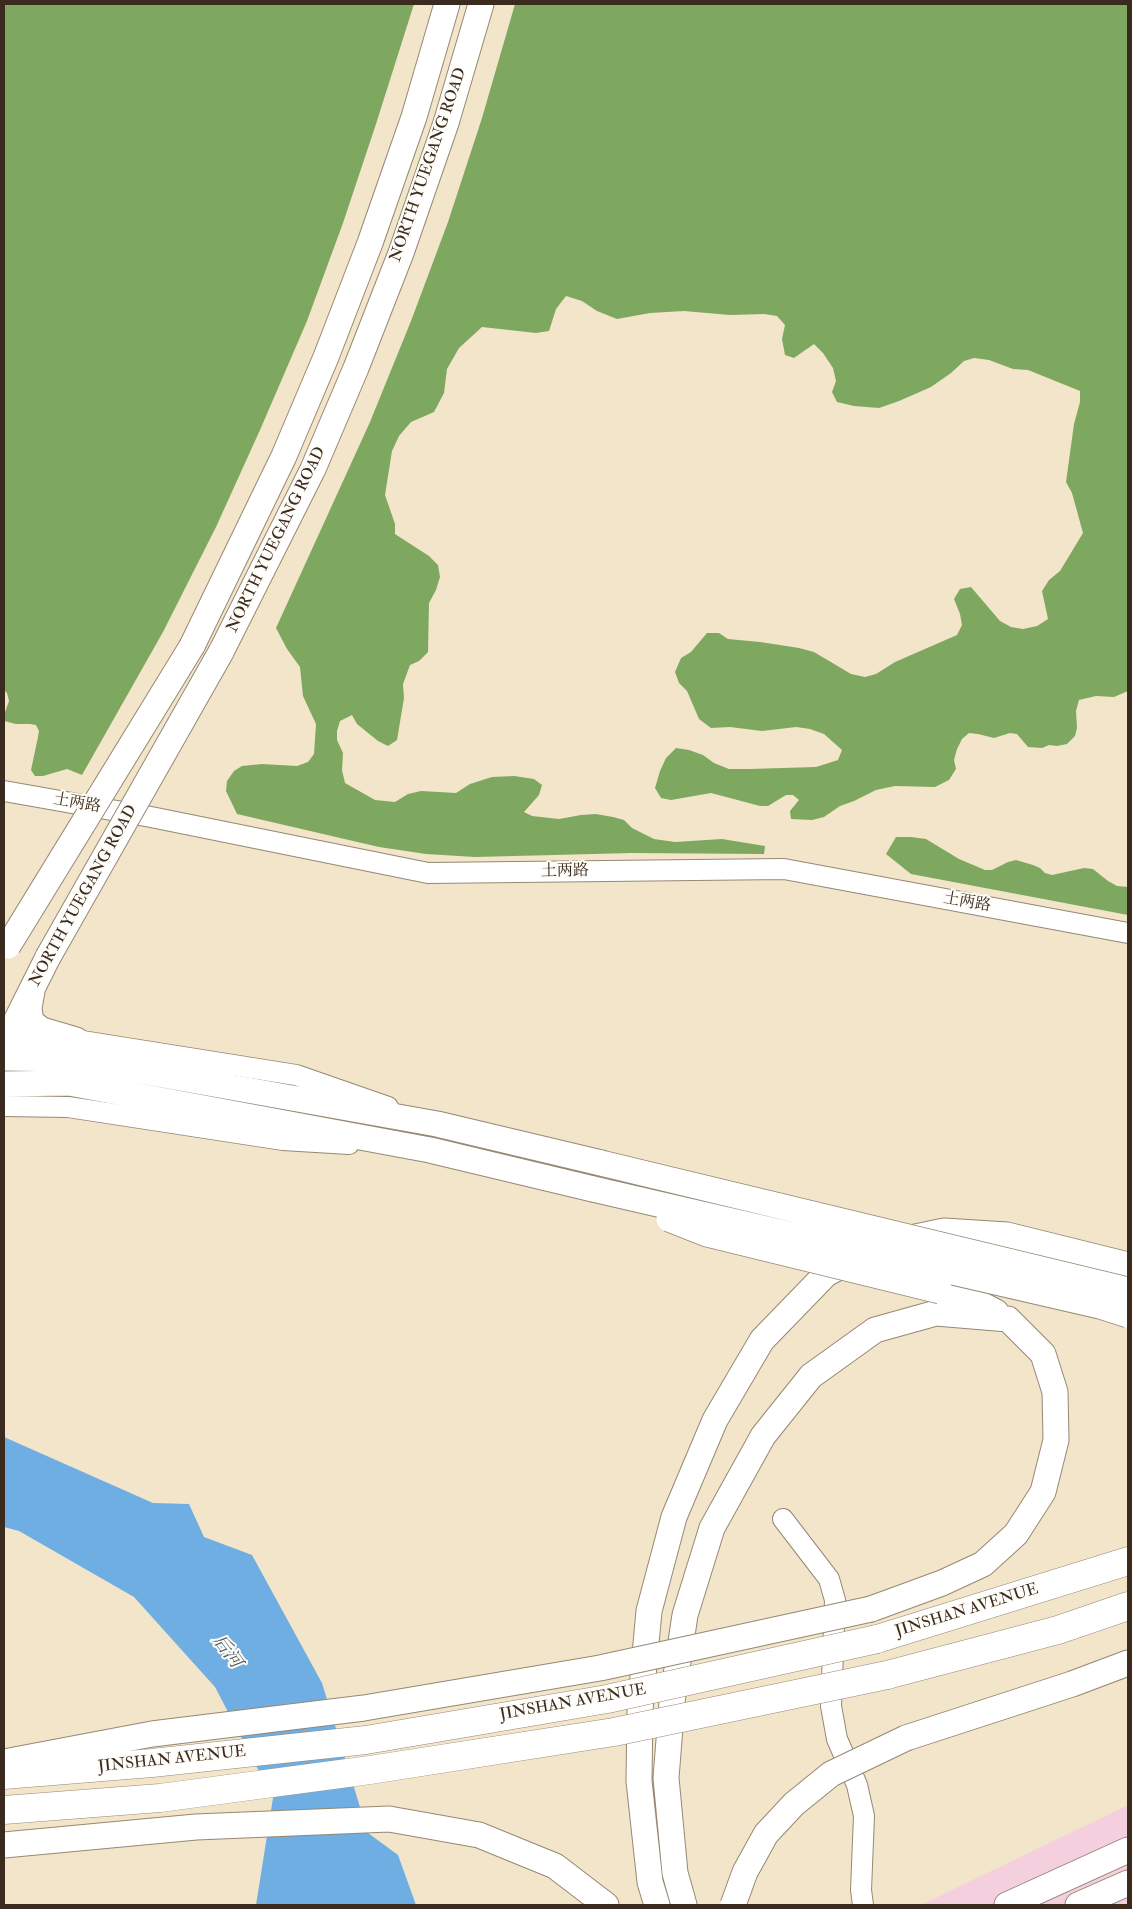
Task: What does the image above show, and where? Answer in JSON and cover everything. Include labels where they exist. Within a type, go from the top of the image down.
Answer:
[{"type":"highway","name":"JINSHAN AVENUE","points":[[4,1775],[152,1763],[366,1740],[607,1699],[878,1639],[1128,1561]]},
{"type":"highway","name":"JINSHAN AVENUE","points":[[4,1810],[160,1798],[370,1770],[614,1732],[887,1675],[1058,1630],[1128,1606]]},
{"type":"main road","name":"NORTH YUEGANG ROAD","points":[[6,950],[192,646],[284,456],[326,357],[370,243],[414,117],[447,4]]},
{"type":"main road","name":"NORTH YUEGANG ROAD","points":[[5,1044],[48,957],[222,652],[313,469],[356,368],[401,253],[446,123],[481,4]]},
{"type":"main road","points":[[32,990],[29,1008],[31,1022],[42,1030],[76,1040]]},
{"type":"main road","points":[[5,1044],[74,1059],[437,1124],[1128,1290]]},
{"type":"main road","points":[[4,1084],[68,1083],[430,1150],[1100,1306],[1128,1315]]},
{"type":"main road","points":[[4,1762],[152,1734],[364,1708],[600,1668],[871,1609],[942,1583],[983,1564],[1016,1534],[1043,1492],[1056,1440],[1055,1392],[1042,1354],[1008,1319],[973,1300],[707,1234],[592,1189]]},
{"type":"main road","points":[[657,1905],[650,1882],[638,1781],[640,1709],[649,1611],[674,1517],[714,1420],[762,1340],[826,1274],[883,1245],[944,1230],[1008,1235],[1128,1265]]},
{"type":"main road","points":[[684,1905],[675,1873],[666,1778],[672,1702],[685,1615],[712,1528],[762,1436],[811,1376],[875,1330],[936,1313],[1008,1319]]},
{"type":"main road","points":[[733,1905],[745,1872],[766,1834],[794,1804],[830,1774],[906,1738],[1072,1684],[1128,1663]]},
{"type":"main road","points":[[4,1845],[196,1827],[389,1819],[479,1835],[555,1866],[606,1905]]},
{"type":"main road","points":[[1007,1905],[1128,1850]]},
{"type":"main road","points":[[1078,1905],[1128,1883]]},
{"type":"street","name":"土两路","points":[[4,791],[151,817],[428,873],[784,870],[1128,933]]},
{"type":"street","points":[[5,1044],[76,1040],[296,1075],[437,1124]]},
{"type":"street","points":[[4,1106],[68,1107],[283,1140],[430,1150]]},
{"type":"street","points":[[783,1519],[829,1579],[835,1600],[831,1706],[837,1739],[858,1784],[864,1816],[863,1905]]},
{"type":"shaded area","points":[[1128,1805],[1128,1905],[921,1905]]},
{"type":"green space","points":[[4,4],[414,4],[343,223],[307,321],[216,527],[163,632],[82,775],[67,769],[43,776],[35,776],[31,770],[39,731],[36,725],[4,721],[9,701],[4,690]]},
{"type":"green space","points":[[515,4],[1128,4],[1128,691],[1114,697],[1096,696],[1079,700],[1076,711],[1077,728],[1075,736],[1067,744],[1049,745],[1042,748],[1028,747],[1017,734],[1010,733],[994,738],[969,733],[962,739],[957,749],[954,760],[956,769],[949,780],[935,787],[895,786],[876,790],[840,806],[824,817],[812,820],[791,819],[790,811],[799,800],[793,795],[786,795],[768,806],[760,806],[711,793],[671,800],[661,798],[655,788],[660,771],[666,758],[676,748],[703,755],[714,763],[729,769],[816,767],[838,760],[842,750],[824,734],[810,729],[796,727],[762,731],[730,727],[711,728],[699,719],[687,691],[679,683],[675,672],[681,658],[691,652],[707,633],[719,633],[728,639],[760,642],[814,652],[851,674],[865,677],[876,674],[895,662],[957,635],[962,625],[954,599],[960,589],[971,587],[1000,621],[1011,627],[1023,629],[1037,626],[1048,619],[1042,591],[1049,580],[1060,571],[1083,533],[1072,493],[1066,482],[1074,424],[1080,402],[1080,391],[1028,370],[1013,369],[989,360],[974,358],[964,361],[931,387],[899,401],[879,408],[854,406],[837,402],[832,392],[836,381],[833,368],[814,344],[794,358],[785,355],[782,339],[785,325],[777,316],[764,314],[730,315],[684,311],[650,313],[617,319],[597,311],[582,301],[566,296],[556,309],[549,331],[536,333],[482,327],[459,348],[447,369],[444,393],[434,412],[411,422],[399,436],[392,451],[385,495],[395,524],[395,534],[429,556],[438,565],[440,577],[429,603],[428,652],[419,661],[410,665],[403,684],[404,698],[397,740],[388,746],[378,741],[357,724],[352,715],[340,721],[337,740],[343,753],[342,770],[345,783],[375,800],[395,802],[408,794],[421,791],[456,793],[470,784],[492,777],[514,776],[534,779],[542,785],[539,795],[524,812],[532,816],[559,819],[596,814],[624,820],[632,828],[654,839],[675,842],[722,839],[765,846],[764,854],[632,853],[475,857],[426,854],[379,847],[237,814],[226,791],[227,781],[234,771],[242,766],[262,764],[297,766],[308,762],[314,754],[316,724],[303,696],[300,667],[287,649],[276,628],[370,422],[411,321],[448,222],[482,118]]},
{"type":"green space","points":[[896,837],[926,839],[959,859],[985,870],[992,870],[1016,860],[1033,865],[1052,875],[1084,868],[1093,869],[1117,886],[1128,887],[1128,915],[911,874],[886,854]]},
{"type":"water","name":"后河","points":[[4,1437],[153,1503],[189,1504],[204,1537],[252,1555],[322,1683],[368,1833],[398,1855],[416,1905],[256,1905],[273,1798],[215,1687],[134,1597],[19,1531],[4,1527]]}]
